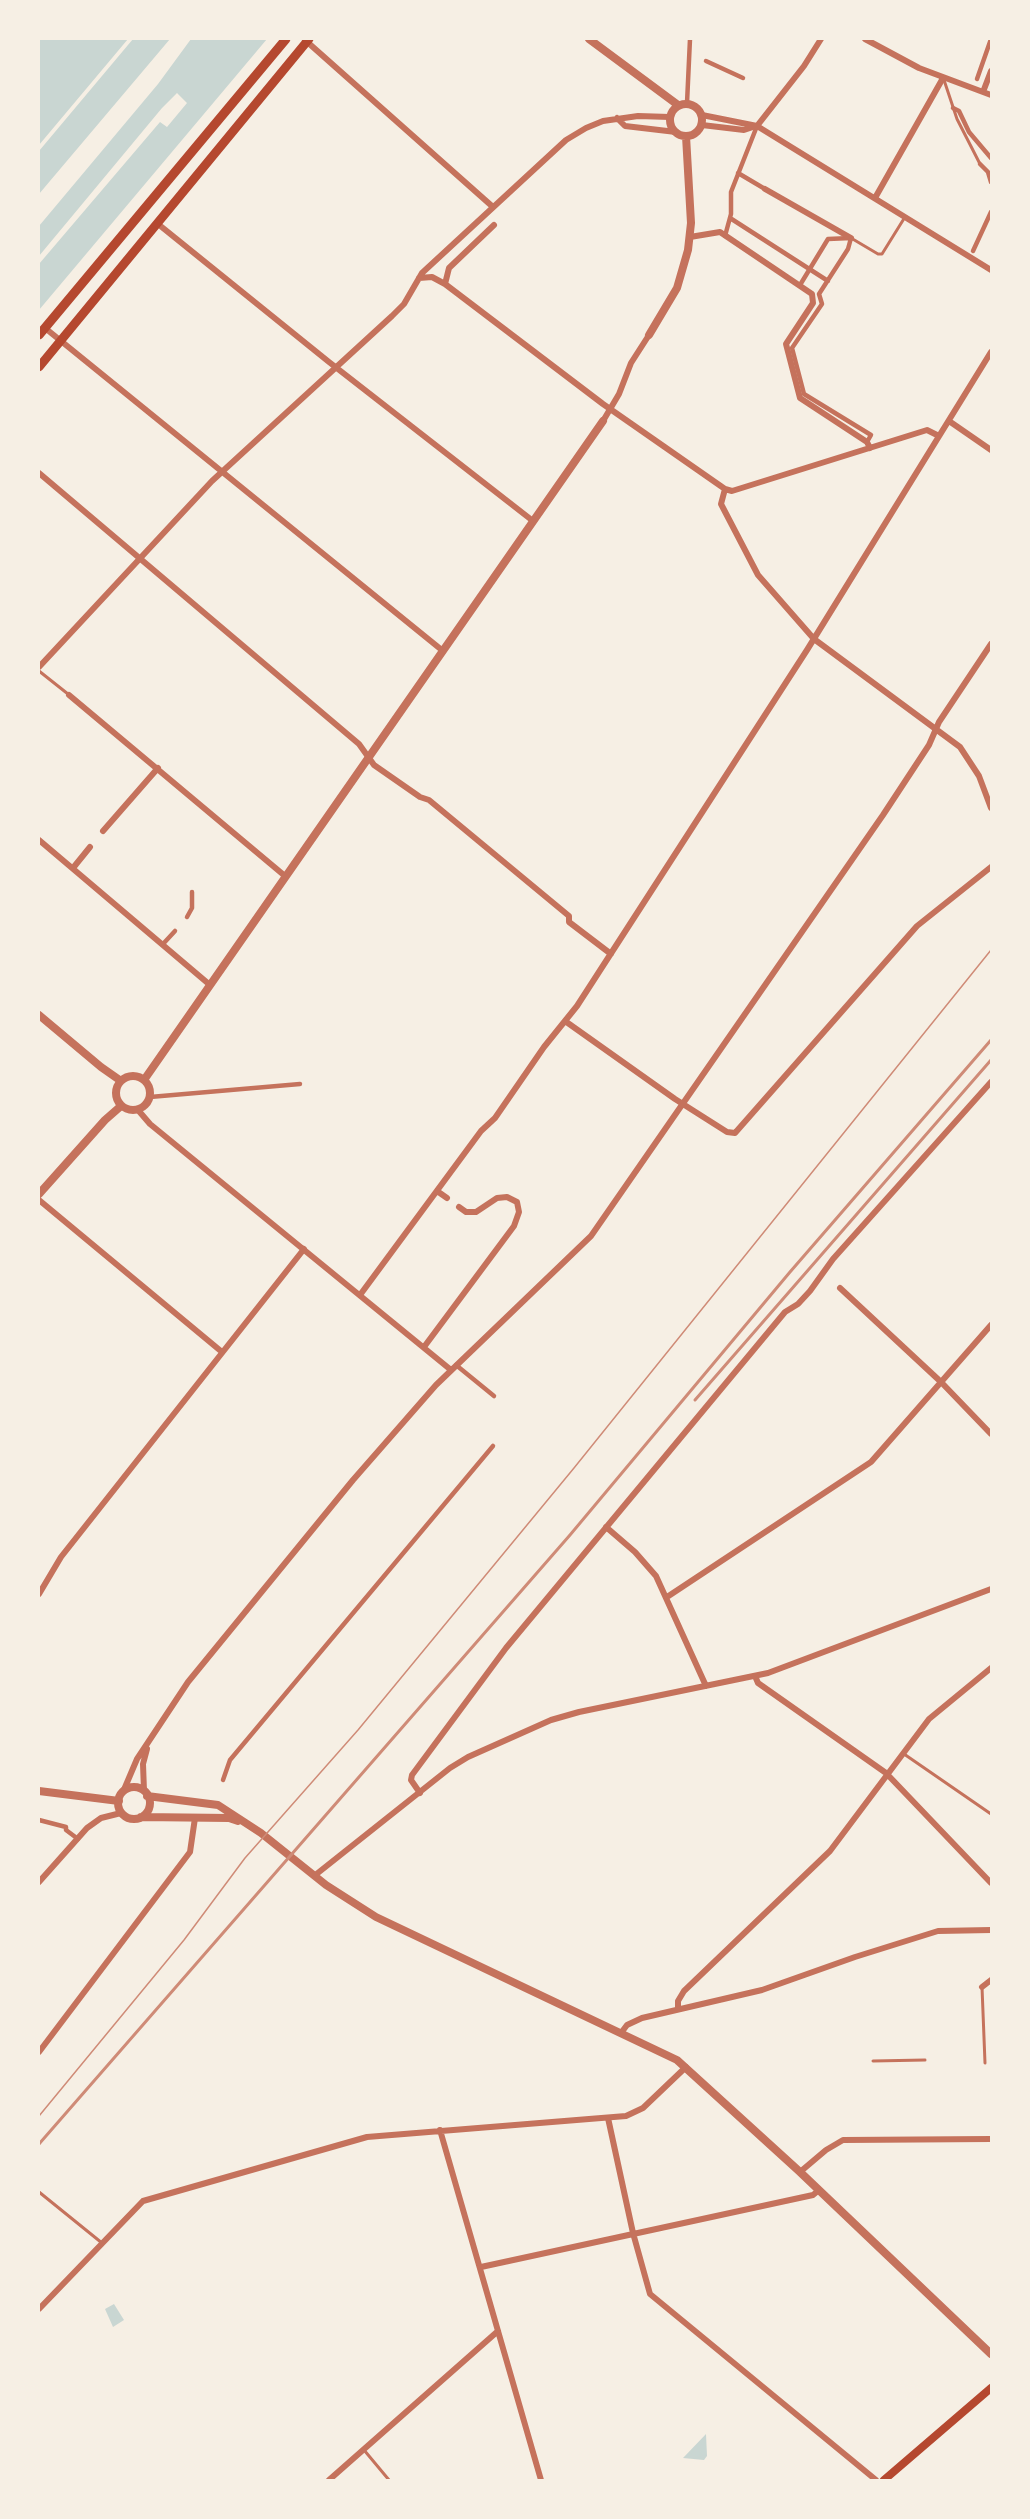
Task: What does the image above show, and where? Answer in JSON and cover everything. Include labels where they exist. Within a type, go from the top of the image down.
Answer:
[{"type":"main road","points":[[42,331],[286,39]]},
{"type":"main road","points":[[39,367],[306,40]]},
{"type":"main road","points":[[884,2480],[991,2388]]},
{"type":"street","points":[[589,39],[682,104],[698,108],[702,115],[702,124],[696,133],[686,136],[676,132],[625,126],[617,118]]},
{"type":"street","points":[[39,669],[139,558],[221,472],[404,304],[419,278],[566,140],[586,128],[617,118],[670,117],[682,104],[690,39]]},
{"type":"street","points":[[725,236],[730,218],[730,192],[757,126],[804,66],[821,39]]},
{"type":"street","points":[[865,39],[943,78],[991,95]]},
{"type":"street","points":[[977,79],[991,39]]},
{"type":"street","points":[[306,40],[493,207]]},
{"type":"street","points":[[689,56],[697,58]]},
{"type":"street","points":[[706,62],[743,78]]},
{"type":"street","points":[[983,92],[991,70]]},
{"type":"street","points":[[874,198],[943,78]]},
{"type":"street","points":[[953,108],[959,111],[969,132],[991,158]]},
{"type":"street","points":[[702,115],[757,126],[991,270]]},
{"type":"street","points":[[670,117],[671,125],[676,132]]},
{"type":"street","points":[[702,124],[744,130],[757,126]]},
{"type":"street","points":[[144,1080],[611,410],[631,363],[677,288],[686,259],[690,237],[686,136]]},
{"type":"street","points":[[980,164],[988,171],[991,182]]},
{"type":"street","points":[[738,173],[851,238]]},
{"type":"street","points":[[973,251],[991,212]]},
{"type":"street","points":[[730,218],[828,281]]},
{"type":"street","points":[[158,224],[533,521]]},
{"type":"street","points":[[445,284],[449,268],[494,225]]},
{"type":"street","points":[[690,237],[709,232],[720,232],[812,294],[813,303],[786,344],[800,398],[869,445]]},
{"type":"street","points":[[800,285],[828,239],[851,238]]},
{"type":"street","points":[[851,238],[848,249],[819,294],[822,304],[792,348],[804,394],[871,435],[869,445]]},
{"type":"street","points":[[419,278],[432,277],[445,284],[611,410],[725,489],[732,491],[869,445],[927,430],[939,436]]},
{"type":"street","points":[[42,331],[60,342],[443,651]]},
{"type":"street","points":[[360,1295],[481,1131],[495,1118],[519,1080],[565,1021],[610,954],[814,639],[939,436],[988,364],[991,352]]},
{"type":"street","points":[[949,421],[991,450]]},
{"type":"street","points":[[39,473],[359,744],[374,765],[420,797],[429,800],[569,916],[569,922],[610,954]]},
{"type":"street","points":[[725,489],[722,504],[758,575],[814,639],[960,747],[979,776],[991,808]]},
{"type":"street","points":[[121,1813],[118,1801],[137,1759],[188,1682],[408,1416],[454,1368],[591,1236],[681,1102],[883,815],[991,644]]},
{"type":"street","points":[[69,695],[285,876]]},
{"type":"street","points":[[103,831],[158,768]]},
{"type":"street","points":[[39,840],[210,985]]},
{"type":"street","points":[[73,868],[90,847]]},
{"type":"street","points":[[565,1021],[681,1102],[727,1132],[735,1133],[916,926],[991,867]]},
{"type":"street","points":[[187,916],[192,908],[192,892]]},
{"type":"street","points":[[163,944],[175,931]]},
{"type":"street","points":[[39,1015],[121,1081]]},
{"type":"street","points":[[132,1076],[144,1080],[149,1086],[150,1097],[144,1106],[138,1110],[129,1110],[122,1106],[116,1095],[121,1081],[132,1076]]},
{"type":"street","points":[[420,1793],[411,1780],[412,1775],[506,1648],[785,1312],[798,1304],[810,1291],[833,1259],[991,1082]]},
{"type":"street","points":[[150,1097],[300,1084]]},
{"type":"street","points":[[39,1194],[105,1120],[122,1106]]},
{"type":"street","points":[[138,1110],[150,1124],[424,1347],[494,1396]]},
{"type":"street","points":[[437,1191],[447,1198]]},
{"type":"street","points":[[424,1347],[514,1226],[519,1212],[517,1202],[507,1197],[497,1198],[476,1212],[466,1212],[459,1207]]},
{"type":"street","points":[[39,1200],[222,1352]]},
{"type":"street","points":[[39,1594],[61,1557],[304,1249]]},
{"type":"street","points":[[840,1288],[941,1382],[991,1434]]},
{"type":"street","points":[[667,1597],[871,1462],[991,1325]]},
{"type":"street","points":[[223,1780],[230,1760],[493,1446]]},
{"type":"street","points":[[606,1527],[648,1565],[667,1597],[706,1686]]},
{"type":"street","points":[[314,1876],[450,1768],[468,1757],[551,1720],[579,1712],[755,1676],[991,1589]]},
{"type":"street","points":[[678,2009],[678,2001],[684,1991],[830,1851],[886,1773],[929,1719],[991,1668]]},
{"type":"street","points":[[755,1676],[758,1683],[886,1773],[991,1883]]},
{"type":"street","points":[[141,1817],[150,1805],[146,1793],[146,1752],[161,1721]]},
{"type":"street","points":[[123,1792],[136,1788],[146,1793],[219,1802],[314,1876],[376,1917],[668,2055],[686,2067],[800,2172],[991,2354]]},
{"type":"street","points":[[39,1791],[118,1801]]},
{"type":"street","points":[[39,1882],[78,1839],[101,1818],[121,1813],[132,1819],[141,1817],[229,1818],[248,1825]]},
{"type":"street","points":[[39,2052],[190,1852],[195,1818]]},
{"type":"street","points":[[39,1820],[66,1827],[66,1830],[78,1839]]},
{"type":"street","points":[[621,2033],[631,2022],[762,1990],[938,1931],[991,1930]]},
{"type":"street","points":[[982,1987],[991,1980]]},
{"type":"street","points":[[39,2308],[143,2201],[367,2137],[626,2116],[643,2108],[686,2067]]},
{"type":"street","points":[[608,2118],[633,2233],[650,2294],[876,2480]]},
{"type":"street","points":[[437,2131],[481,2267],[541,2480]]},
{"type":"street","points":[[800,2172],[826,2150],[843,2140],[991,2139]]},
{"type":"street","points":[[481,2267],[813,2195],[819,2190]]},
{"type":"street","points":[[329,2480],[498,2331]]},
{"type":"lane","points":[[943,78],[953,108],[980,164]]},
{"type":"lane","points":[[851,238],[878,254],[882,254],[905,217]]},
{"type":"lane","points":[[39,669],[69,695]]},
{"type":"lane","points":[[903,1753],[991,1814]]},
{"type":"lane","points":[[982,1987],[985,2063]]},
{"type":"lane","points":[[873,2061],[926,2060]]},
{"type":"lane","points":[[39,2192],[102,2243]]},
{"type":"lane","points":[[364,2450],[389,2480]]},
{"type":"shaded area","points":[[39,39],[128,39],[39,145]]},
{"type":"shaded area","points":[[133,39],[170,39],[39,194],[39,151]]},
{"type":"shaded area","points":[[191,39],[267,39],[39,310],[39,264],[160,122],[167,127],[187,103],[177,93],[162,108],[39,256],[39,226],[158,84]]},
{"type":"shaded area","points":[[114,2304],[124,2320],[113,2327],[105,2309]]},
{"type":"shaded area","points":[[706,2434],[707,2456],[704,2460],[683,2458]]},
{"type":"tram line","points":[[39,2116],[184,1940],[245,1858],[358,1730],[574,1468],[991,950]]},
{"type":"railway","points":[[39,2144],[570,1535],[790,1272],[991,1040]]},
{"type":"railway","points":[[695,1400],[991,1060]]}]
